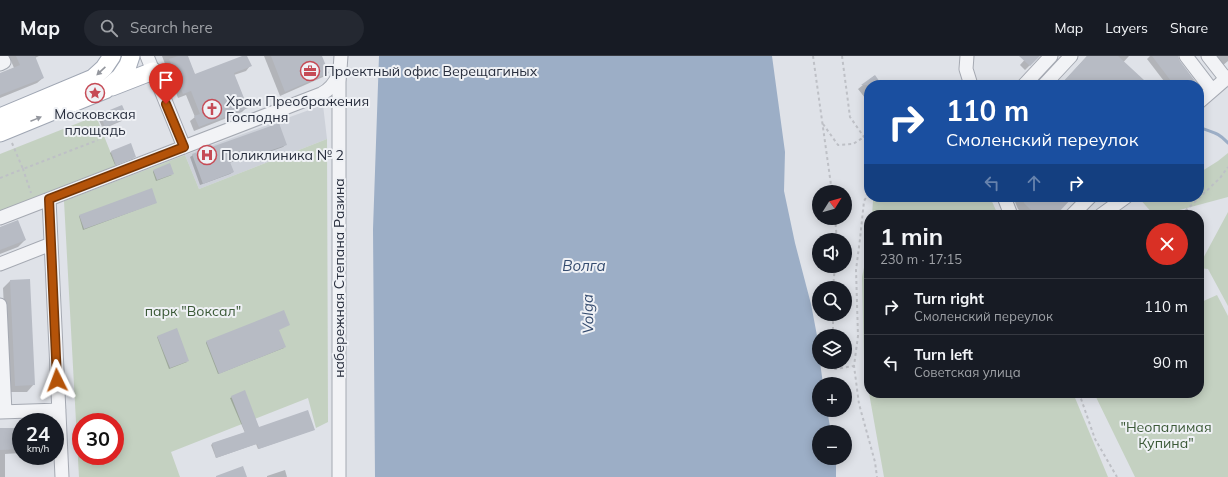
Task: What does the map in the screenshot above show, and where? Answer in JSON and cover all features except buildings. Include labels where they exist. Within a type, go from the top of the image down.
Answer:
[{"type":"main road","points":[[0,117],[93,78],[104,68],[112,56]]},
{"type":"main road","points":[[101,92],[120,77],[126,69],[131,56]]},
{"type":"main road","points":[[6,138],[101,92],[150,63]]},
{"type":"street","points":[[0,64],[4,62],[1,56]]},
{"type":"street","points":[[0,218],[324,93],[334,83],[340,70],[334,56]]},
{"type":"street","name":"набережная Степана Разина","points":[[339,477],[339,82],[341,56]]},
{"type":"street","points":[[967,56],[966,69],[969,80]]},
{"type":"street","points":[[1029,80],[1051,56]]},
{"type":"street","points":[[1049,80],[1071,56]]},
{"type":"street","points":[[1186,56],[1212,90]]},
{"type":"street","points":[[1204,97],[1227,78],[1208,56]]},
{"type":"street","points":[[150,63],[184,147]]},
{"type":"street","points":[[49,199],[62,477]]},
{"type":"street","points":[[1077,210],[1085,202]]},
{"type":"street","points":[[1108,210],[1119,202]]},
{"type":"street","points":[[0,264],[51,244]]},
{"type":"street","points":[[0,305],[2,412],[59,410]]},
{"type":"path","points":[[813,56],[831,185]]},
{"type":"path","points":[[822,123],[838,145],[853,144],[864,137],[850,117],[842,56]]},
{"type":"path","points":[[6,138],[22,169],[35,204]]},
{"type":"path","points":[[0,178],[98,140]]},
{"type":"path","points":[[1204,193],[1220,178],[1228,167]]},
{"type":"path","points":[[864,201],[856,270],[858,336],[854,366],[859,404],[875,462],[877,477]]},
{"type":"path","points":[[1186,210],[1195,202]]},
{"type":"path","points":[[1081,398],[1095,439],[1116,476]]},
{"type":"shaded area","points":[[323,105],[327,139],[199,189],[185,155]]},
{"type":"green space","points":[[96,116],[116,166],[0,212],[0,154]]},
{"type":"green space","name":"парк \"Воксал\"","points":[[327,139],[328,422],[316,428],[308,398],[171,452],[180,477],[79,477],[78,465],[124,465],[124,413],[76,413],[64,201],[185,155],[199,189]]},
{"type":"green space","points":[[1228,153],[1228,197],[1180,210],[1150,210],[1142,202],[1204,202],[1204,170]]},
{"type":"green space","points":[[873,202],[992,202],[996,210],[872,210]]},
{"type":"green space","points":[[1228,212],[1228,306],[1208,269],[1204,269],[1204,257]]},
{"type":"green space","points":[[864,267],[864,362],[862,277]]},
{"type":"green space","name":"\"Неопалимая Купина\"","points":[[1217,295],[1228,316],[1228,477],[1135,477],[1096,398],[1204,398],[1204,301]]},
{"type":"green space","points":[[870,398],[1075,398],[1108,477],[884,477]]},
{"type":"water","name":"Волга","points":[[379,56],[772,56],[785,152],[784,191],[795,243],[811,304],[812,321],[814,321],[816,329],[812,329],[812,369],[821,369],[822,377],[812,377],[812,417],[828,417],[830,425],[812,425],[812,465],[836,465],[836,477],[375,477],[373,229]]},
{"type":"waterway","points":[[1204,129],[1217,134],[1228,143]]},
{"type":"place","name":"Проектный офис Верещагиных","points":[[310,71]]},
{"type":"place","name":"Московская площадь","points":[[95,93]]},
{"type":"place","name":"Храм Преображения Господня","points":[[212,109]]},
{"type":"place","name":"Поликлиника № 2","points":[[207,155]]},
{"type":"route","points":[[57,380],[49,199],[184,147],[166,104]]},
{"type":"water label","name":"Volga","points":[[588,314]]}]
